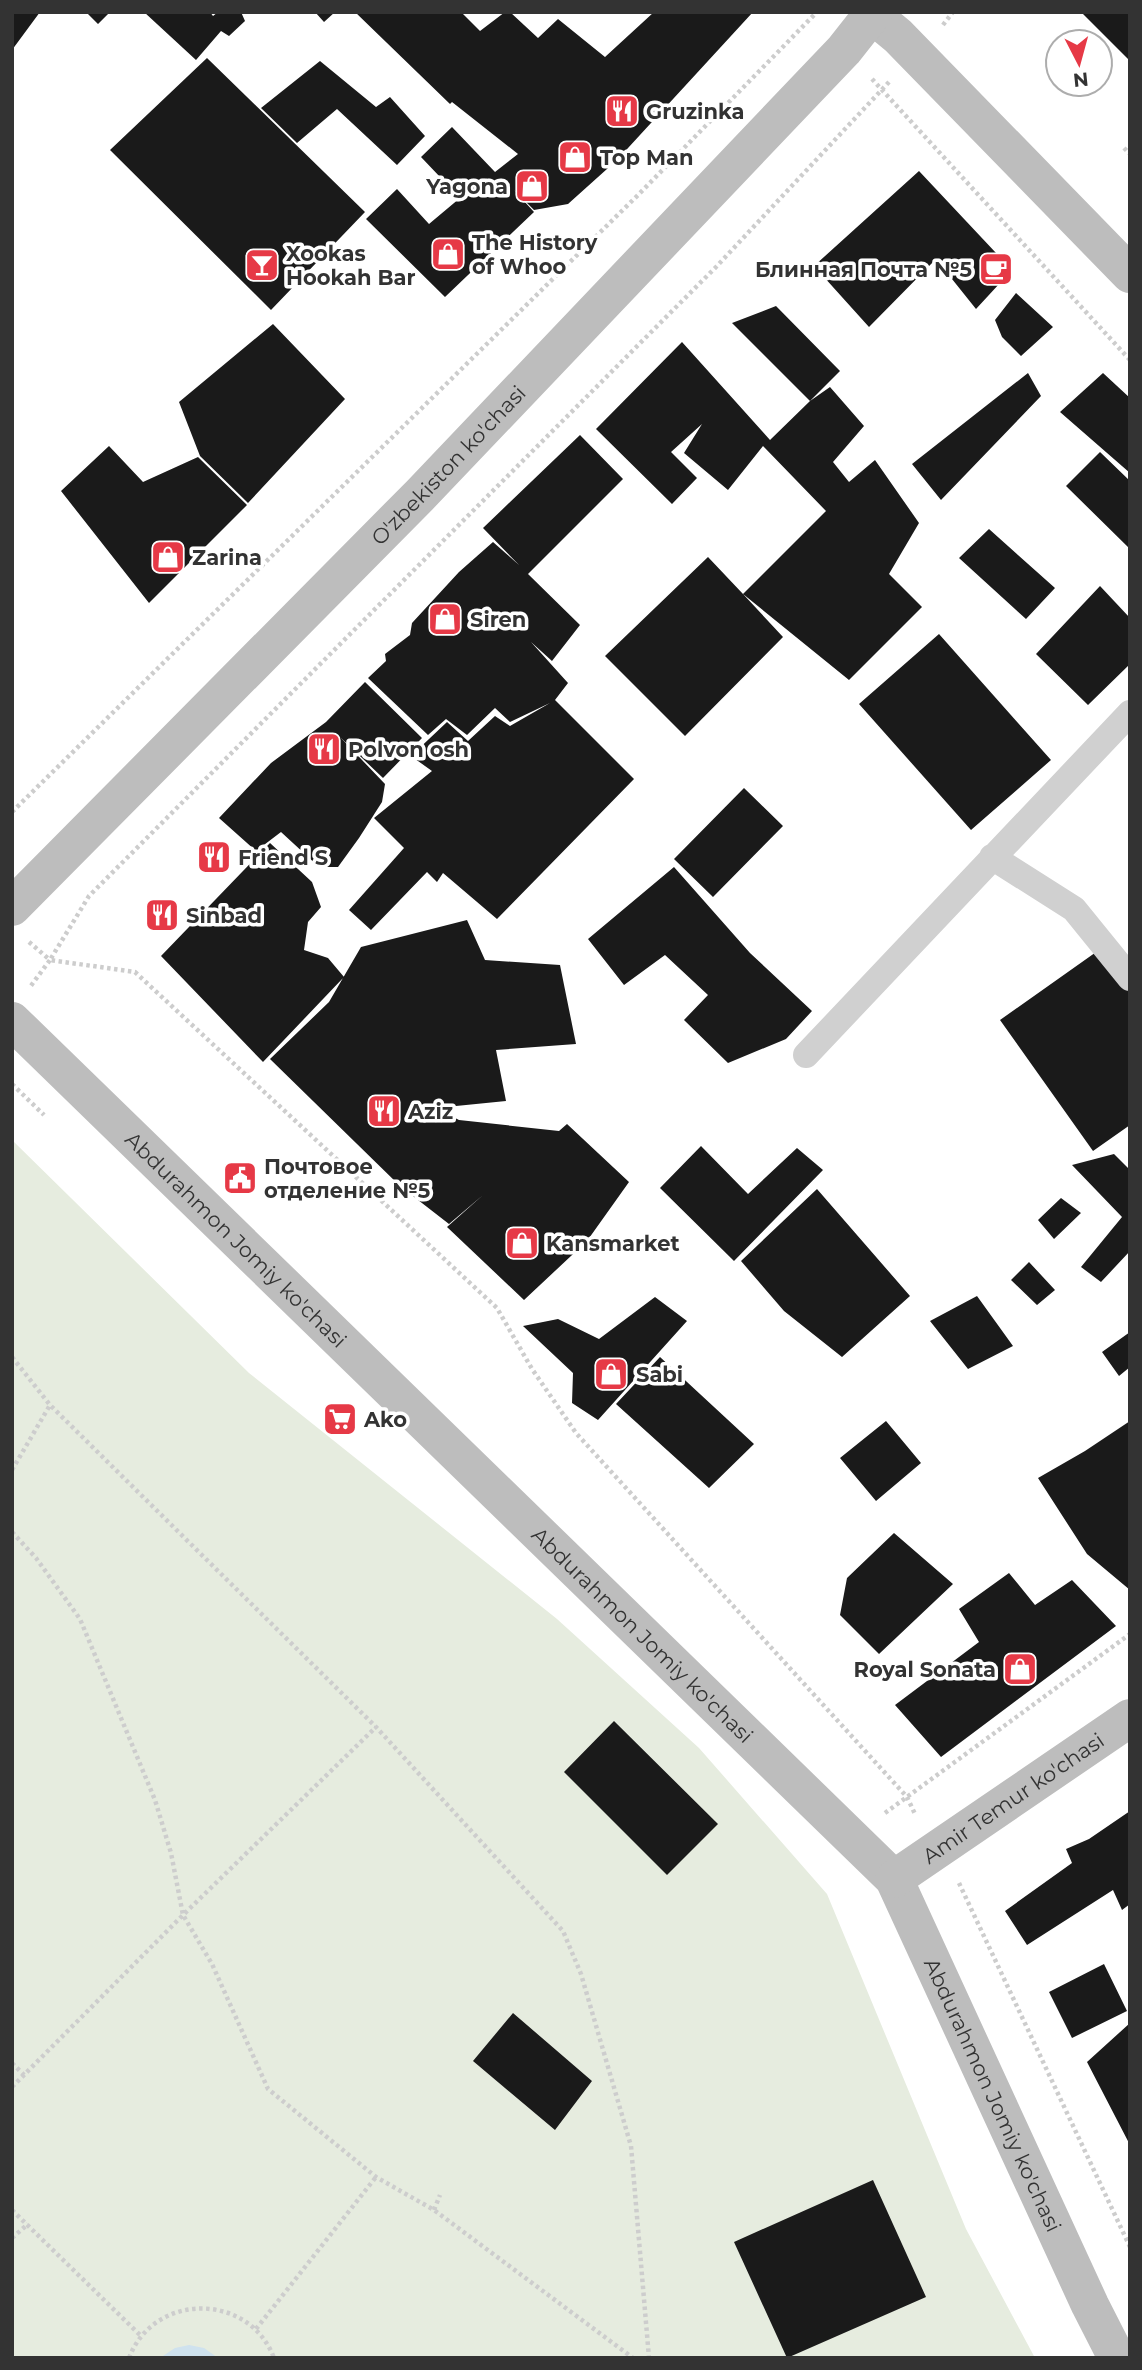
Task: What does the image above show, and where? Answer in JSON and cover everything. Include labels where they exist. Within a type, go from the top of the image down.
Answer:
[{"type":"main road","points":[[872,13],[1130,274]]},
{"type":"main road","name":"O'zbekiston ko'chasi","points":[[17,921],[844,50],[872,13]]},
{"type":"main road","name":"Abdurahmon Jomiy ko'chasi","points":[[20,1006],[894,1879],[1090,2305],[1117,2358]]},
{"type":"main road","name":"Amir Temur ko'chasi","points":[[894,1879],[1130,1718]]},
{"type":"lane","points":[[806,1055],[1130,713]]},
{"type":"lane","points":[[992,857],[1074,909],[1130,978]]},
{"type":"path","points":[[20,1006],[89,896],[716,267],[881,89],[917,56],[953,12]]},
{"type":"path","points":[[12,813],[629,205],[813,14],[1130,360]]},
{"type":"path","points":[[1124,148],[1130,154]]},
{"type":"path","points":[[17,921],[50,960],[135,972],[496,1308],[532,1370],[576,1433],[907,1797],[934,1852],[961,1886],[1130,2247]]},
{"type":"path","points":[[12,1084],[52,1122]]},
{"type":"path","points":[[12,1357],[50,1405],[376,1727],[563,1931],[581,1974],[631,2146],[649,2358]]},
{"type":"path","points":[[12,1470],[50,1405]]},
{"type":"path","points":[[12,1532],[36,1558],[80,1619],[155,1800],[171,1853],[183,1915],[212,1964],[268,2089],[376,2177],[434,2210],[633,2358]]},
{"type":"path","points":[[850,1838],[1130,1634]]},
{"type":"path","points":[[12,2087],[376,1727]]},
{"type":"path","points":[[12,2063],[24,2075]]},
{"type":"path","points":[[256,2329],[376,2177]]},
{"type":"path","points":[[434,2210],[440,2195]]},
{"type":"path","points":[[12,2210],[141,2336]]},
{"type":"path","points":[[12,2238],[27,2224]]},
{"type":"path","points":[[129,2358],[141,2336],[154,2323],[188,2308],[206,2307],[224,2310],[256,2329],[274,2358]]},
{"type":"shaded area","points":[[12,1140],[249,1373],[557,1619],[699,1748],[827,1894],[966,2229],[1035,2358],[12,2358]]},
{"type":"water","points":[[189,2345],[204,2348],[218,2358],[160,2358],[175,2348]]},
{"type":"building","points":[[12,12],[40,12],[12,50]]},
{"type":"building","points":[[86,12],[110,12],[98,24]]},
{"type":"building","points":[[144,12],[210,12],[213,16],[218,12],[241,12],[245,21],[229,36],[221,31],[196,60]]},
{"type":"building","points":[[315,12],[335,12],[324,22]]},
{"type":"building","points":[[355,12],[461,12],[480,31],[505,12],[510,12],[538,38],[558,19],[605,57],[654,12],[753,12],[617,160],[568,204],[534,210],[514,190],[534,212],[445,297],[366,219],[397,189],[429,224],[460,198],[421,157],[452,127],[495,172],[518,154],[452,102],[450,104]]},
{"type":"building","points":[[1081,12],[1130,12],[1130,61],[1114,45],[1114,28],[1097,28]]},
{"type":"building","points":[[207,58],[365,212],[271,310],[110,150]]},
{"type":"building","points":[[320,61],[376,107],[390,97],[425,136],[397,165],[337,109],[297,143],[261,108]]},
{"type":"building","points":[[919,171],[1012,270],[976,309],[936,259],[869,327],[814,266]]},
{"type":"building","points":[[1016,293],[1053,327],[1021,356],[1002,337],[995,320]]},
{"type":"building","points":[[776,306],[840,371],[810,401],[732,323]]},
{"type":"building","points":[[273,324],[345,399],[248,503],[200,456],[179,402]]},
{"type":"building","points":[[682,342],[770,440],[810,401],[830,387],[864,426],[833,462],[849,482],[875,460],[919,523],[889,574],[922,607],[849,680],[743,594],[826,511],[763,446],[728,490],[684,453],[702,424],[671,452],[697,478],[672,504],[596,429]]},
{"type":"building","points":[[1028,373],[1041,396],[941,500],[912,464]]},
{"type":"building","points":[[1103,373],[1130,398],[1130,473],[1060,412]]},
{"type":"building","points":[[580,435],[623,479],[528,574],[580,625],[552,661],[531,642],[568,683],[555,700],[634,779],[497,919],[443,873],[437,882],[427,872],[371,930],[349,910],[404,848],[374,818],[432,771],[411,756],[447,722],[468,741],[495,716],[510,726],[550,703],[510,722],[495,708],[467,735],[446,719],[428,735],[368,678],[386,661],[385,654],[410,635],[412,623],[459,572],[493,542],[519,565],[483,528]]},
{"type":"building","points":[[109,446],[143,482],[198,457],[247,505],[149,603],[61,491]]},
{"type":"building","points":[[1100,452],[1130,481],[1130,549],[1066,486]]},
{"type":"building","points":[[989,529],[1055,588],[1026,619],[959,558]]},
{"type":"building","points":[[708,557],[783,637],[685,736],[605,656]]},
{"type":"building","points":[[1100,586],[1130,618],[1130,664],[1088,705],[1036,654]]},
{"type":"building","points":[[939,634],[1051,760],[971,830],[859,704]]},
{"type":"building","points":[[365,682],[422,738],[383,778],[340,737],[385,784],[382,802],[359,838],[338,867],[319,867],[281,832],[256,851],[219,818],[271,763],[326,722]]},
{"type":"building","points":[[744,788],[783,826],[713,897],[674,859]]},
{"type":"building","points":[[270,843],[312,882],[321,907],[308,922],[304,950],[328,958],[344,977],[263,1062],[161,956]]},
{"type":"building","points":[[674,867],[750,953],[812,1011],[786,1039],[728,1063],[684,1020],[708,995],[665,955],[624,985],[588,939]]},
{"type":"building","points":[[467,920],[485,960],[560,965],[576,1044],[496,1050],[506,1101],[436,1108],[459,1120],[559,1131],[567,1124],[629,1182],[587,1241],[524,1300],[447,1227],[483,1195],[449,1224],[400,1186],[270,1059],[329,1002],[361,947]]},
{"type":"building","points":[[1099,950],[1130,992],[1130,1125],[1093,1151],[1000,1020]]},
{"type":"building","points":[[701,1146],[748,1194],[797,1148],[823,1170],[734,1261],[660,1188]]},
{"type":"building","points":[[1114,1154],[1130,1170],[1130,1251],[1101,1282],[1081,1267],[1122,1217],[1072,1165]]},
{"type":"building","points":[[817,1189],[910,1296],[842,1357],[784,1311],[741,1261]]},
{"type":"building","points":[[1061,1198],[1081,1213],[1054,1239],[1038,1220]]},
{"type":"building","points":[[1029,1262],[1055,1290],[1037,1305],[1011,1280]]},
{"type":"building","points":[[977,1296],[1013,1346],[968,1369],[930,1321]]},
{"type":"building","points":[[655,1297],[687,1321],[598,1420],[572,1403],[573,1373],[523,1326],[558,1319],[599,1339]]},
{"type":"building","points":[[1130,1332],[1130,1367],[1119,1376],[1102,1352]]},
{"type":"building","points":[[660,1357],[754,1444],[709,1488],[616,1404]]},
{"type":"building","points":[[886,1421],[921,1463],[876,1501],[840,1458]]},
{"type":"building","points":[[1130,1421],[1130,1590],[1087,1554],[1038,1478]]},
{"type":"building","points":[[894,1533],[953,1584],[879,1654],[840,1615],[847,1578]]},
{"type":"building","points":[[1009,1573],[1035,1605],[1072,1580],[1116,1626],[941,1757],[895,1705],[979,1642],[959,1609]]},
{"type":"building","points":[[614,1721],[718,1824],[667,1875],[564,1772]]},
{"type":"building","points":[[1130,1811],[1130,1904],[1122,1910],[1113,1890],[1027,1945],[1005,1911],[1072,1863],[1066,1849],[1089,1839]]},
{"type":"building","points":[[1104,1964],[1127,2011],[1072,2038],[1049,1992]]},
{"type":"building","points":[[513,2013],[592,2081],[555,2130],[473,2061]]},
{"type":"building","points":[[1130,2023],[1130,2145],[1087,2062]]},
{"type":"building","points":[[873,2180],[926,2297],[787,2358],[734,2242]]},
{"type":"place","name":"Gruzinka","points":[[622,111]]},
{"type":"place","name":"Top Man","points":[[575,157]]},
{"type":"place","name":"Yagona","points":[[532,186]]},
{"type":"place","name":"The History of Whoo","points":[[448,254]]},
{"type":"place","name":"Xookas Hookah Bar","points":[[262,265]]},
{"type":"place","name":"Блинная Почта №5","points":[[996,269]]},
{"type":"place","name":"Zarina","points":[[168,557]]},
{"type":"place","name":"Siren","points":[[445,619]]},
{"type":"place","name":"Polvon osh","points":[[324,749]]},
{"type":"place","name":"Friend S","points":[[214,857]]},
{"type":"place","name":"Sinbad","points":[[162,915]]},
{"type":"place","name":"Aziz","points":[[384,1111]]},
{"type":"place","name":"Почтовое отделение №5","points":[[240,1178]]},
{"type":"place","name":"Kansmarket","points":[[522,1243]]},
{"type":"place","name":"Sabi","points":[[611,1374]]},
{"type":"place","name":"Ako","points":[[340,1419]]},
{"type":"place","name":"Royal Sonata","points":[[1020,1669]]}]
